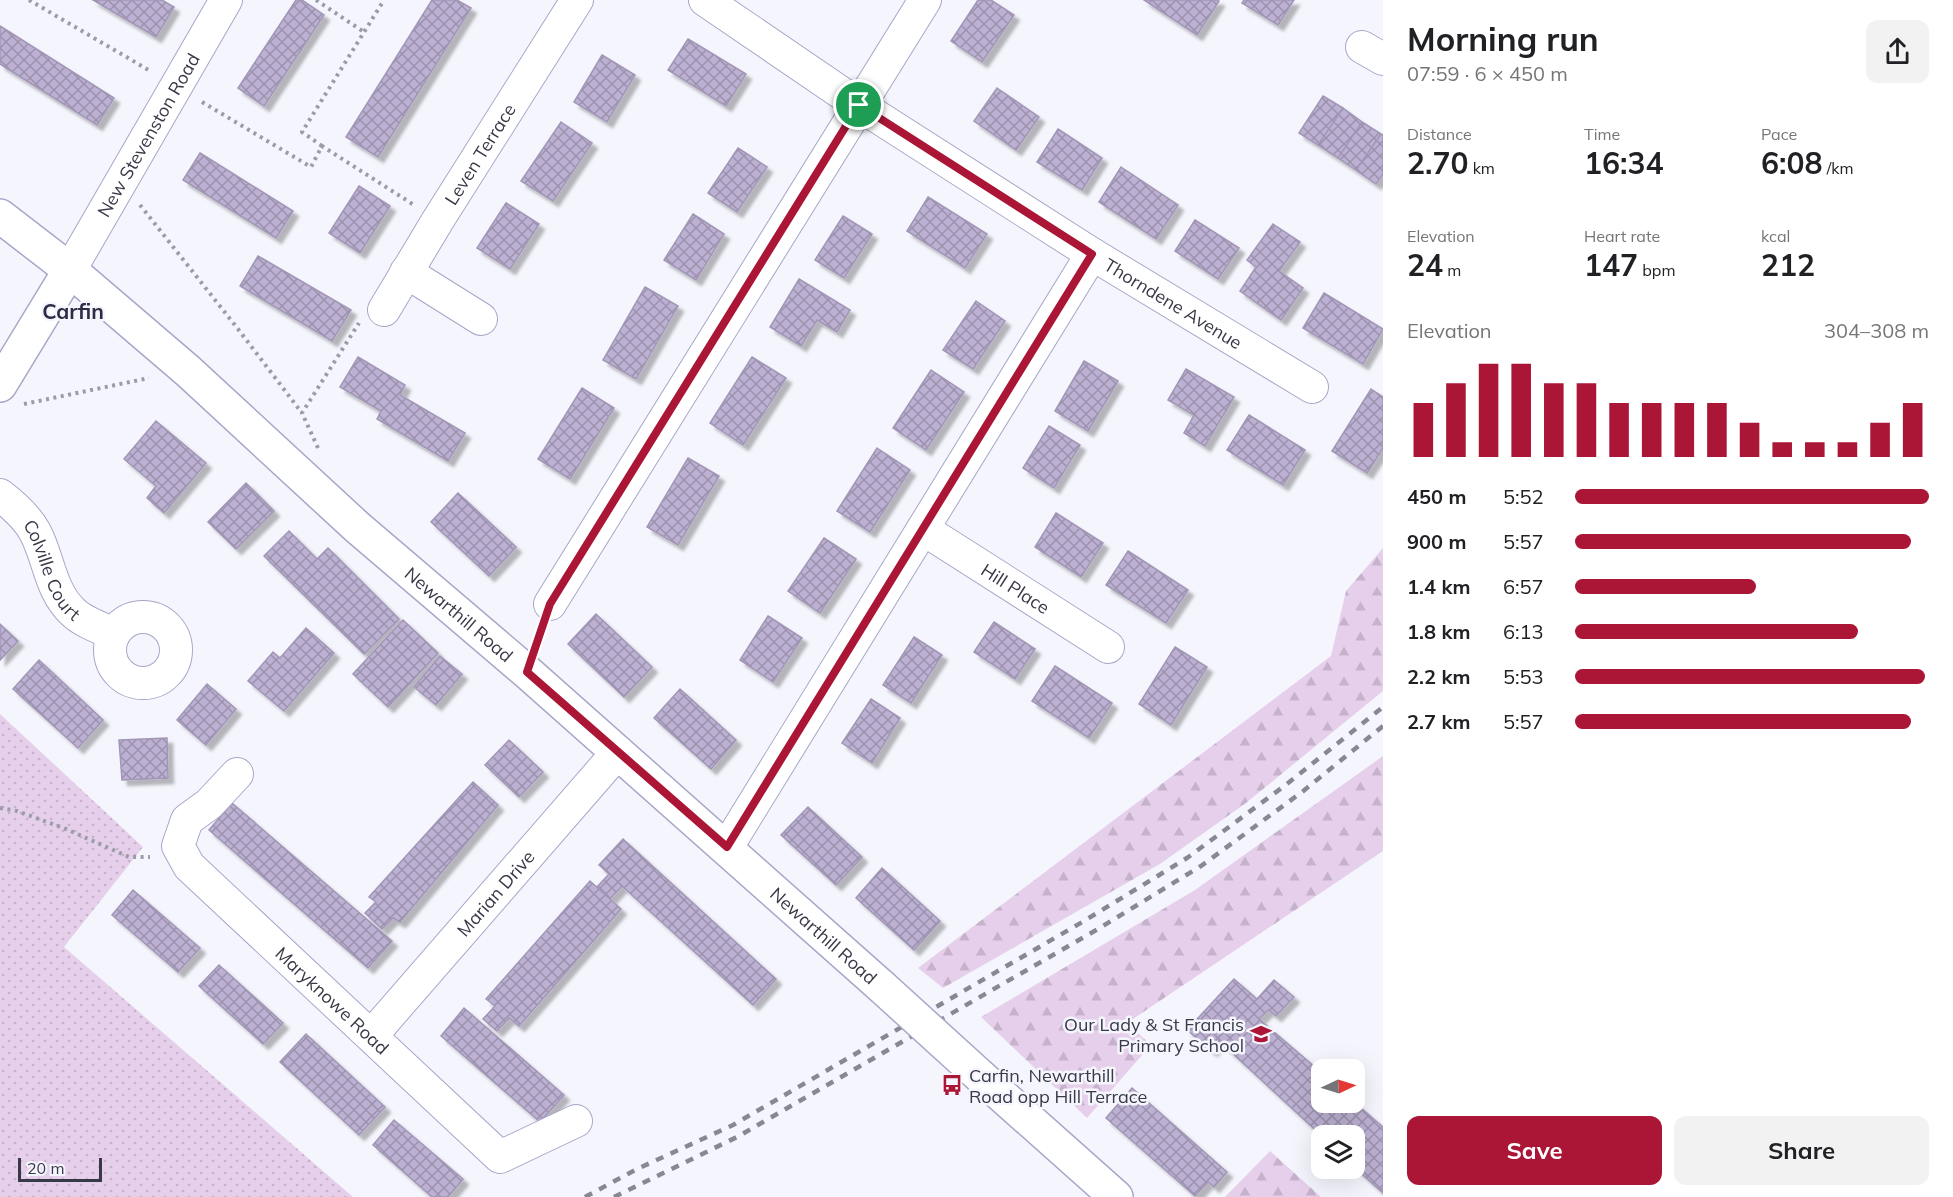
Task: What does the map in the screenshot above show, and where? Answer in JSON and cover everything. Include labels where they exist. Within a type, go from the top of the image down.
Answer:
[{"type":"main road","name":"Newarthill Road","points":[[0,216],[70,270],[188,371],[357,527],[727,847],[1116,1197]]},
{"type":"main road","points":[[10,395],[70,270]]},
{"type":"street","name":"New Stevenston Road","points":[[70,270],[226,0]]},
{"type":"street","name":"Leven Terrace","points":[[384,310],[577,0]]},
{"type":"street","name":"Thorndene Avenue","points":[[705,0],[859,105],[1092,254],[1312,387]]},
{"type":"street","points":[[550,604],[925,0]]},
{"type":"street","points":[[727,847],[1092,254]]},
{"type":"street","points":[[406,272],[482,320]]},
{"type":"street","name":"Colville Court","points":[[0,495],[18,510],[34,531],[47,560],[55,587],[73,613],[114,634]]},
{"type":"street","name":"Hill Place","points":[[923,529],[1108,647]]},
{"type":"street","name":"Marian Drive","points":[[372,1035],[618,752]]},
{"type":"street","points":[[184,856],[178,846],[187,820],[209,804],[237,774]]},
{"type":"street","name":"Maryknowe Road","points":[[184,856],[189,866],[500,1157],[576,1121]]},
{"type":"path","points":[[29,0],[311,166],[322,146]]},
{"type":"path","points":[[316,0],[364,32]]},
{"type":"path","points":[[384,0],[302,132],[438,220]]},
{"type":"path","points":[[124,175],[139,204],[302,413],[322,455]]},
{"type":"path","points":[[302,413],[371,303],[384,310]]},
{"type":"path","points":[[10,395],[51,397],[188,371]]},
{"type":"path","points":[[0,808],[17,811],[66,828],[129,857],[184,856]]},
{"type":"green space","points":[[1383,548],[1383,691],[1246,803],[1160,864],[943,988],[918,968],[1331,656],[1346,591]]},
{"type":"green space","points":[[0,714],[143,847],[64,947],[353,1197],[0,1197]]},
{"type":"green space","points":[[1383,756],[1383,851],[1127,1023],[1151,1045],[1087,1118],[981,1017],[1195,890]]},
{"type":"green space","points":[[1270,1151],[1321,1197],[1225,1197]]},
{"type":"building","points":[[93,0],[162,0],[174,7],[156,37]]},
{"type":"building","points":[[296,0],[302,0],[324,15],[264,106],[238,88]]},
{"type":"building","points":[[432,0],[457,0],[471,8],[378,157],[346,137]]},
{"type":"building","points":[[978,0],[991,0],[1014,15],[982,62],[951,41]]},
{"type":"building","points":[[1144,0],[1218,0],[1219,1],[1197,35]]},
{"type":"building","points":[[1244,0],[1294,0],[1278,25],[1242,3]]},
{"type":"building","points":[[0,26],[114,98],[97,125],[0,64]]},
{"type":"building","points":[[688,39],[746,74],[726,106],[668,70]]},
{"type":"building","points":[[602,55],[635,75],[607,122],[574,102]]},
{"type":"building","points":[[997,88],[1039,117],[1016,150],[974,121]]},
{"type":"building","points":[[1323,96],[1343,108],[1318,145],[1299,133]]},
{"type":"building","points":[[1343,108],[1362,122],[1338,158],[1318,145]]},
{"type":"building","points":[[561,122],[592,143],[553,201],[521,181]]},
{"type":"building","points":[[1362,122],[1381,134],[1356,170],[1338,158]]},
{"type":"building","points":[[1058,129],[1102,158],[1082,190],[1037,162]]},
{"type":"building","points":[[1381,134],[1383,135],[1383,174],[1376,184],[1356,170]]},
{"type":"building","points":[[738,148],[767,167],[737,212],[708,193]]},
{"type":"building","points":[[200,153],[293,211],[276,238],[183,180]]},
{"type":"building","points":[[1121,167],[1178,205],[1156,239],[1099,202]]},
{"type":"building","points":[[359,186],[390,206],[360,253],[329,233]]},
{"type":"building","points":[[928,197],[987,234],[965,268],[907,231]]},
{"type":"building","points":[[506,203],[539,224],[510,269],[477,248]]},
{"type":"building","points":[[693,214],[724,234],[696,280],[664,260]]},
{"type":"building","points":[[843,216],[872,234],[844,278],[815,260]]},
{"type":"building","points":[[1195,220],[1239,248],[1218,279],[1175,251]]},
{"type":"building","points":[[1273,224],[1300,242],[1279,271],[1303,288],[1281,320],[1240,291],[1256,267],[1247,260]]},
{"type":"building","points":[[258,256],[351,310],[332,341],[240,286]]},
{"type":"building","points":[[799,279],[850,310],[837,332],[817,320],[801,346],[770,327]]},
{"type":"building","points":[[645,287],[678,306],[636,379],[603,360]]},
{"type":"building","points":[[1324,293],[1383,329],[1363,364],[1303,328]]},
{"type":"building","points":[[976,301],[1005,321],[973,369],[943,350]]},
{"type":"building","points":[[358,357],[405,385],[400,395],[465,433],[448,461],[377,419],[381,411],[340,387]]},
{"type":"building","points":[[752,357],[786,378],[743,445],[710,423]]},
{"type":"building","points":[[1084,361],[1118,381],[1088,431],[1055,411]]},
{"type":"building","points":[[1186,369],[1234,397],[1205,446],[1184,433],[1194,415],[1168,400]]},
{"type":"building","points":[[931,370],[964,392],[926,450],[893,428]]},
{"type":"building","points":[[582,388],[614,408],[570,479],[538,459]]},
{"type":"building","points":[[1371,389],[1383,397],[1383,448],[1367,473],[1332,451]]},
{"type":"building","points":[[1249,415],[1305,450],[1283,485],[1227,450]]},
{"type":"building","points":[[156,421],[206,463],[164,513],[147,498],[156,486],[124,459]]},
{"type":"building","points":[[1049,426],[1080,445],[1054,488],[1023,468]]},
{"type":"building","points":[[877,448],[910,470],[870,532],[837,511]]},
{"type":"building","points":[[688,458],[719,476],[678,545],[647,527]]},
{"type":"building","points":[[246,483],[274,511],[236,549],[208,522]]},
{"type":"building","points":[[458,493],[516,547],[489,576],[431,522]]},
{"type":"building","points":[[1056,513],[1103,543],[1081,577],[1035,547]]},
{"type":"building","points":[[289,531],[317,559],[328,548],[399,619],[364,654],[264,556]]},
{"type":"building","points":[[824,538],[856,559],[820,613],[788,591]]},
{"type":"building","points":[[1128,551],[1188,590],[1166,623],[1106,585]]},
{"type":"building","points":[[596,614],[652,667],[624,697],[568,644]]},
{"type":"building","points":[[768,616],[802,638],[773,682],[740,660]]},
{"type":"building","points":[[403,620],[438,653],[388,707],[353,674]]},
{"type":"building","points":[[994,622],[1035,649],[1015,679],[974,652]]},
{"type":"building","points":[[0,624],[18,641],[0,660]]},
{"type":"building","points":[[306,628],[334,653],[284,711],[248,681],[273,652],[280,658]]},
{"type":"building","points":[[914,637],[942,655],[911,703],[883,685]]},
{"type":"building","points":[[1175,647],[1207,667],[1171,725],[1139,704]]},
{"type":"building","points":[[440,656],[462,674],[436,705],[414,687]]},
{"type":"building","points":[[39,660],[103,720],[78,748],[13,689]]},
{"type":"building","points":[[1055,666],[1112,703],[1089,738],[1032,701]]},
{"type":"building","points":[[207,684],[236,709],[206,745],[177,720]]},
{"type":"building","points":[[680,689],[736,740],[711,769],[654,718]]},
{"type":"building","points":[[871,699],[900,718],[872,763],[842,743]]},
{"type":"building","points":[[167,738],[168,778],[122,780],[119,740]]},
{"type":"building","points":[[509,740],[543,772],[519,797],[485,765]]},
{"type":"building","points":[[473,782],[498,805],[400,922],[393,918],[382,929],[365,913],[376,902],[369,897]]},
{"type":"building","points":[[232,803],[392,941],[368,968],[209,830]]},
{"type":"building","points":[[808,807],[862,857],[836,885],[781,835]]},
{"type":"building","points":[[623,839],[776,979],[753,1005],[622,886],[610,899],[597,887],[609,874],[599,865]]},
{"type":"building","points":[[882,868],[940,921],[914,950],[856,898]]},
{"type":"building","points":[[590,881],[621,909],[519,1026],[509,1018],[497,1031],[483,1019],[495,1006],[486,999]]},
{"type":"building","points":[[133,890],[200,948],[178,972],[112,915]]},
{"type":"building","points":[[219,965],[283,1023],[263,1044],[199,986]]},
{"type":"building","points":[[1234,979],[1257,999],[1274,980],[1294,997],[1276,1016],[1268,1010],[1259,1019],[1311,1064],[1311,1113],[1365,1111],[1383,1127],[1383,1193],[1365,1177],[1365,1125],[1311,1126],[1219,1041],[1212,1051],[1187,1030]]},
{"type":"building","points":[[464,1008],[564,1095],[540,1122],[441,1036]]},
{"type":"building","points":[[306,1034],[385,1107],[359,1135],[280,1062]]},
{"type":"building","points":[[1132,1088],[1227,1172],[1214,1187],[1208,1182],[1195,1196],[1106,1118]]},
{"type":"building","points":[[394,1120],[463,1179],[448,1197],[432,1197],[373,1145]]},
{"type":"railway","points":[[585,1197],[637,1169],[733,1125],[1084,921],[1187,858],[1287,784],[1383,707]]},
{"type":"railway","points":[[614,1197],[737,1137],[1098,929],[1201,866],[1302,792],[1383,726]]},
{"type":"place","name":"Our Lady & St Francis Primary School","points":[[1261,1034]]},
{"type":"place","name":"Carfin, Newarthill Road opp Hill Terrace","points":[[952,1085]]},
{"type":"district","name":"Carfin","points":[[73,311]]},
{"type":"route","points":[[859,105],[1092,254],[727,847],[527,672],[550,604],[859,105]]}]
